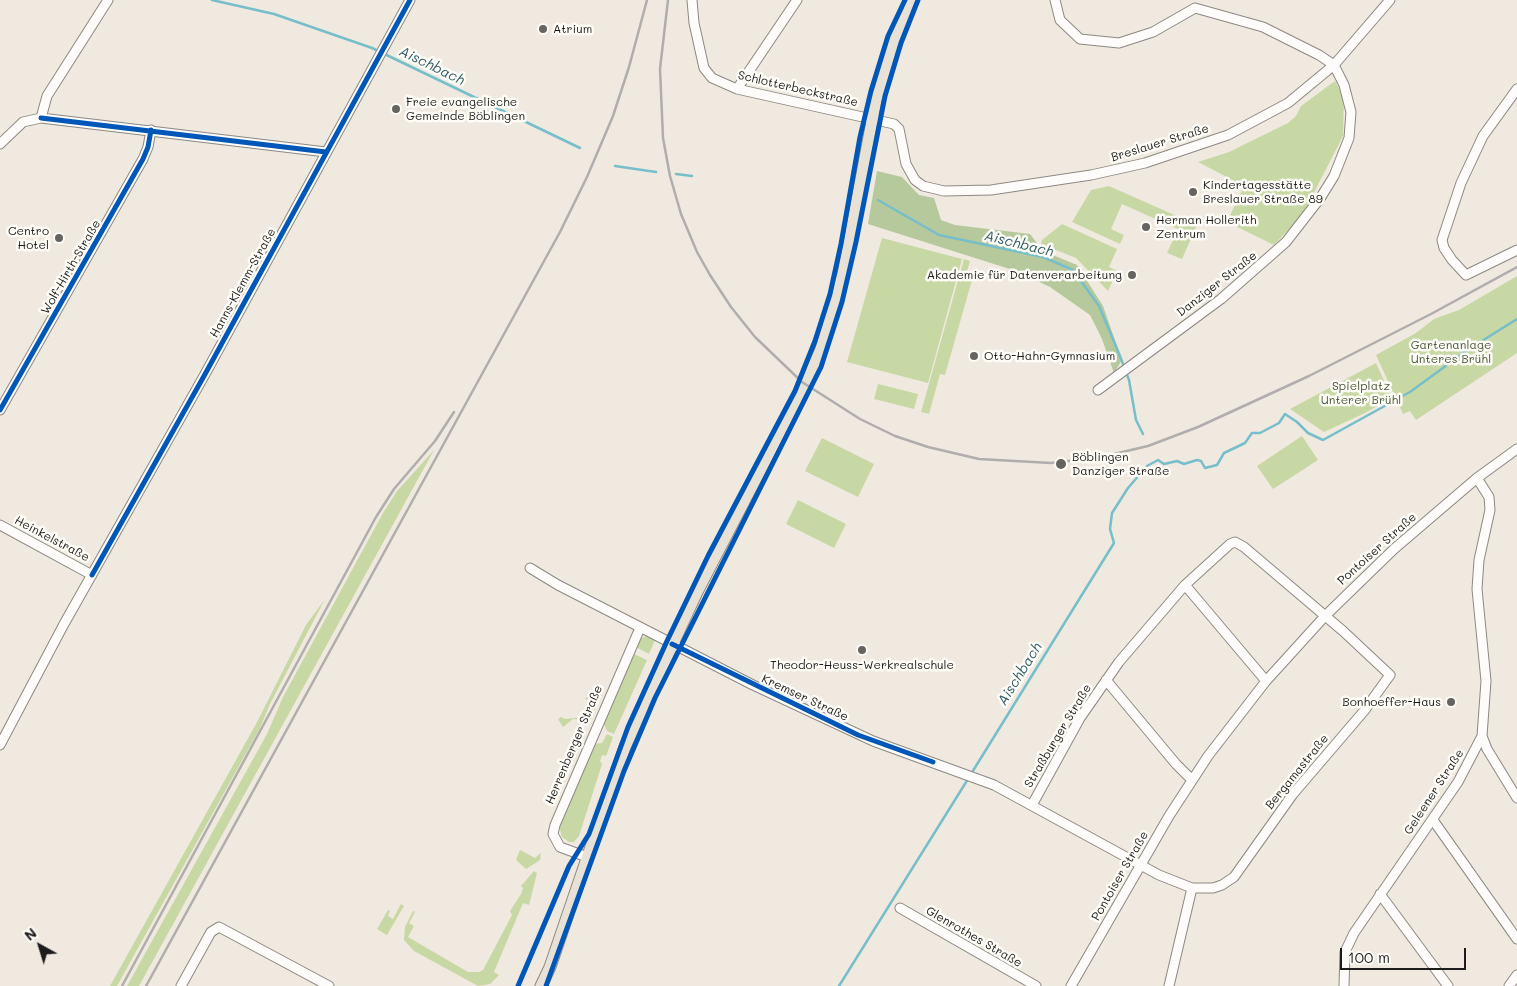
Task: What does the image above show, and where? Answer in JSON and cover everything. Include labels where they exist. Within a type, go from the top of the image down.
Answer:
[{"type":"main road","points":[[541,986],[625,747],[672,644],[807,380],[820,349],[843,274],[871,119],[890,51],[911,0]]},
{"type":"street","points":[[40,118],[47,96],[108,0]]},
{"type":"street","name":"Hanns-Klemm-Straße","points":[[0,745],[410,0]]},
{"type":"street","name":"Schlotterbeckstraße","points":[[692,0],[694,23],[704,68],[712,78],[737,90],[871,119]]},
{"type":"street","points":[[737,90],[798,0]]},
{"type":"street","points":[[1055,0],[1060,20],[1080,39],[1119,43],[1153,32],[1197,4],[1262,27],[1319,54],[1334,65]]},
{"type":"street","name":"Breslauer Straße","points":[[871,119],[888,122],[899,129],[906,164],[915,180],[923,186],[944,191],[990,190],[1131,167],[1228,136],[1288,103],[1334,65],[1390,0]]},
{"type":"street","name":"Danziger Straße","points":[[1098,390],[1222,299],[1274,255],[1321,197],[1334,176],[1349,138],[1351,112],[1348,99],[1334,65]]},
{"type":"street","points":[[1517,88],[1483,136],[1461,183],[1442,240],[1444,248],[1452,260],[1466,275],[1517,250]]},
{"type":"street","points":[[0,144],[23,122],[40,118],[326,152]]},
{"type":"street","name":"Wolf-Hirth-Straße","points":[[0,410],[143,159],[148,148],[151,130]]},
{"type":"street","name":"Pontoiser Straße","points":[[1071,986],[1192,780],[1221,738],[1266,681],[1325,616],[1394,549],[1477,478],[1517,450]]},
{"type":"street","name":"Geleener Straße","points":[[1344,986],[1345,952],[1354,933],[1458,782],[1482,736],[1486,681],[1477,589],[1479,560],[1490,510],[1489,497],[1477,478]]},
{"type":"street","name":"Heinkelstraße","points":[[0,525],[92,575]]},
{"type":"street","name":"Straßburger Straße","points":[[1032,805],[1059,753],[1106,680],[1132,645],[1185,585],[1226,546],[1235,542],[1325,616]]},
{"type":"street","points":[[530,568],[558,585],[672,644]]},
{"type":"street","points":[[1185,585],[1266,681]]},
{"type":"street","name":"Bergamastraße","points":[[1141,865],[1192,888],[1213,888],[1222,885],[1234,876],[1293,794],[1364,711],[1390,675],[1325,616]]},
{"type":"street","name":"Herrenberger Straße","points":[[587,857],[560,847],[553,834],[640,628]]},
{"type":"street","name":"Kremser Straße","points":[[672,644],[865,738],[976,778],[1032,805],[1141,865]]},
{"type":"street","name":"Straßburger Straße","points":[[1106,680],[1192,780]]},
{"type":"street","points":[[1482,736],[1517,798]]},
{"type":"street","points":[[1433,820],[1517,939]]},
{"type":"street","points":[[1168,986],[1192,888]]},
{"type":"street","points":[[1380,894],[1448,986]]},
{"type":"street","name":"Glenrothes Straße","points":[[900,908],[1036,986]]},
{"type":"street","points":[[180,986],[211,932],[219,927],[329,986]]},
{"type":"street","points":[[1509,986],[1517,975]]},
{"type":"green space","points":[[1335,81],[1344,98],[1343,136],[1303,214],[1274,245],[1227,222],[1244,186],[1198,162],[1229,152],[1288,123],[1296,116],[1301,106]]},
{"type":"green space","points":[[877,171],[902,177],[919,195],[934,198],[941,220],[955,225],[1030,234],[1043,251],[1077,265],[1103,306],[1122,360],[1114,373],[1102,339],[1090,315],[1050,287],[1016,271],[868,224]]},
{"type":"green space","points":[[1109,186],[1197,225],[1182,259],[1167,253],[1178,229],[1122,204],[1111,229],[1124,235],[1120,244],[1072,222],[1091,190]]},
{"type":"green space","points":[[1062,224],[1117,249],[1109,267],[1117,271],[1108,291],[1076,258],[1041,244],[1042,240]]},
{"type":"green space","points":[[882,238],[962,259],[928,383],[847,362]]},
{"type":"green space","points":[[964,259],[970,261],[965,278],[972,280],[945,375],[940,374],[929,414],[921,412]]},
{"type":"green space","name":"Gartenanlage Unteres Brühl","points":[[1517,276],[1517,353],[1416,420],[1410,411],[1403,414],[1376,355],[1416,333],[1434,319],[1459,310]]},
{"type":"green space","name":"Spielplatz Unterer Brühl","points":[[1376,363],[1392,398],[1365,413],[1324,432],[1290,409]]},
{"type":"green space","points":[[878,384],[918,394],[914,409],[874,399]]},
{"type":"green space","points":[[1302,436],[1318,460],[1273,489],[1257,466]]},
{"type":"green space","points":[[822,438],[874,464],[858,497],[805,471]]},
{"type":"green space","points":[[434,450],[139,986],[127,986],[267,734],[283,697],[383,513],[397,491]]},
{"type":"green space","points":[[798,500],[846,524],[834,548],[786,524]]},
{"type":"green space","points":[[325,599],[270,704],[260,728],[117,986],[110,986],[256,724],[306,625]]},
{"type":"green space","points":[[647,636],[655,640],[649,654],[634,646],[639,639]]},
{"type":"green space","points":[[632,653],[647,660],[614,734],[607,731],[603,722]]},
{"type":"green space","points":[[587,697],[599,699],[590,721],[573,719],[563,727],[558,719],[561,717],[565,719],[584,717],[592,700],[585,699]]},
{"type":"green space","points":[[607,734],[613,737],[606,756],[602,755],[600,761],[602,764],[579,836],[574,842],[569,842],[562,837],[559,826],[594,744],[602,743]]},
{"type":"green space","points":[[520,850],[535,858],[541,853],[540,860],[526,869],[516,860]]},
{"type":"green space","points":[[534,871],[537,873],[529,905],[523,903],[494,972],[499,975],[490,984],[478,986],[414,951],[404,940],[405,927],[413,911],[415,912],[409,923],[414,926],[408,937],[468,972],[483,970],[512,915],[510,911],[521,894],[523,888],[521,886]]},
{"type":"green space","points":[[401,904],[404,906],[387,935],[377,929],[388,910],[390,911],[388,916],[393,919]]},
{"type":"waterway","name":"Aischbach","points":[[212,0],[274,14],[372,48],[580,148]]},
{"type":"waterway","name":"Aischbach","points":[[615,166],[656,172]]},
{"type":"waterway","name":"Aischbach","points":[[676,174],[692,176]]},
{"type":"waterway","name":"Aischbach","points":[[878,200],[939,235],[1043,257],[1073,270],[1099,306],[1129,380],[1136,420],[1143,434]]},
{"type":"waterway","points":[[971,774],[1114,543],[1110,529],[1112,513],[1128,488],[1147,466],[1158,460],[1164,464],[1177,461],[1184,464],[1197,460],[1201,461],[1205,468],[1217,465],[1224,453],[1245,443],[1252,433],[1260,433],[1279,423],[1285,414],[1308,433],[1323,440],[1410,392],[1469,349],[1517,319]]},
{"type":"waterway","name":"Aischbach","points":[[839,986],[968,779]]},
{"type":"railway","points":[[146,986],[560,232],[587,177],[613,116],[629,67],[647,0]]},
{"type":"railway","points":[[668,0],[660,69],[663,138],[670,176],[681,214],[697,252],[710,275],[731,307],[755,337],[802,382],[860,419],[895,436],[928,447],[979,459],[1051,463],[1101,457],[1148,446],[1198,427],[1309,376],[1431,314],[1517,267]]},
{"type":"railway","points":[[122,986],[376,517],[394,489],[435,441],[454,412]]},
{"type":"cycle path","points":[[92,575],[204,376],[410,0]]},
{"type":"cycle path","points":[[518,986],[569,866],[589,834],[628,727],[667,641],[708,556],[795,391],[815,341],[830,294],[860,137],[871,91],[888,36],[905,0]]},
{"type":"cycle path","points":[[546,986],[624,771],[655,698],[821,367],[842,302],[885,96],[901,43],[918,0]]},
{"type":"cycle path","points":[[41,118],[326,152]]},
{"type":"cycle path","points":[[0,410],[143,159],[148,147],[151,130]]},
{"type":"cycle path","points":[[672,644],[858,735],[933,762]]},
{"type":"place","name":"Atrium","points":[[543,29]]},
{"type":"place","name":"Freie evangelische Gemeinde Böblingen","points":[[396,109]]},
{"type":"place","name":"Kindertagesstätte Breslauer Straße 89","points":[[1193,192]]},
{"type":"place","name":"Herman Hollerith Zentrum","points":[[1146,227]]},
{"type":"place","name":"Centro Hotel","points":[[59,238]]},
{"type":"place","name":"Akademie für Datenverarbeitung","points":[[1132,275]]},
{"type":"place","name":"Otto-Hahn-Gymnasium","points":[[974,356]]},
{"type":"place","name":"Böblingen Danziger Straße","points":[[1061,464]]},
{"type":"place","name":"Theodor-Heuss-Werkrealschule","points":[[862,650]]},
{"type":"place","name":"Bonhoeffer-Haus","points":[[1451,702]]}]
